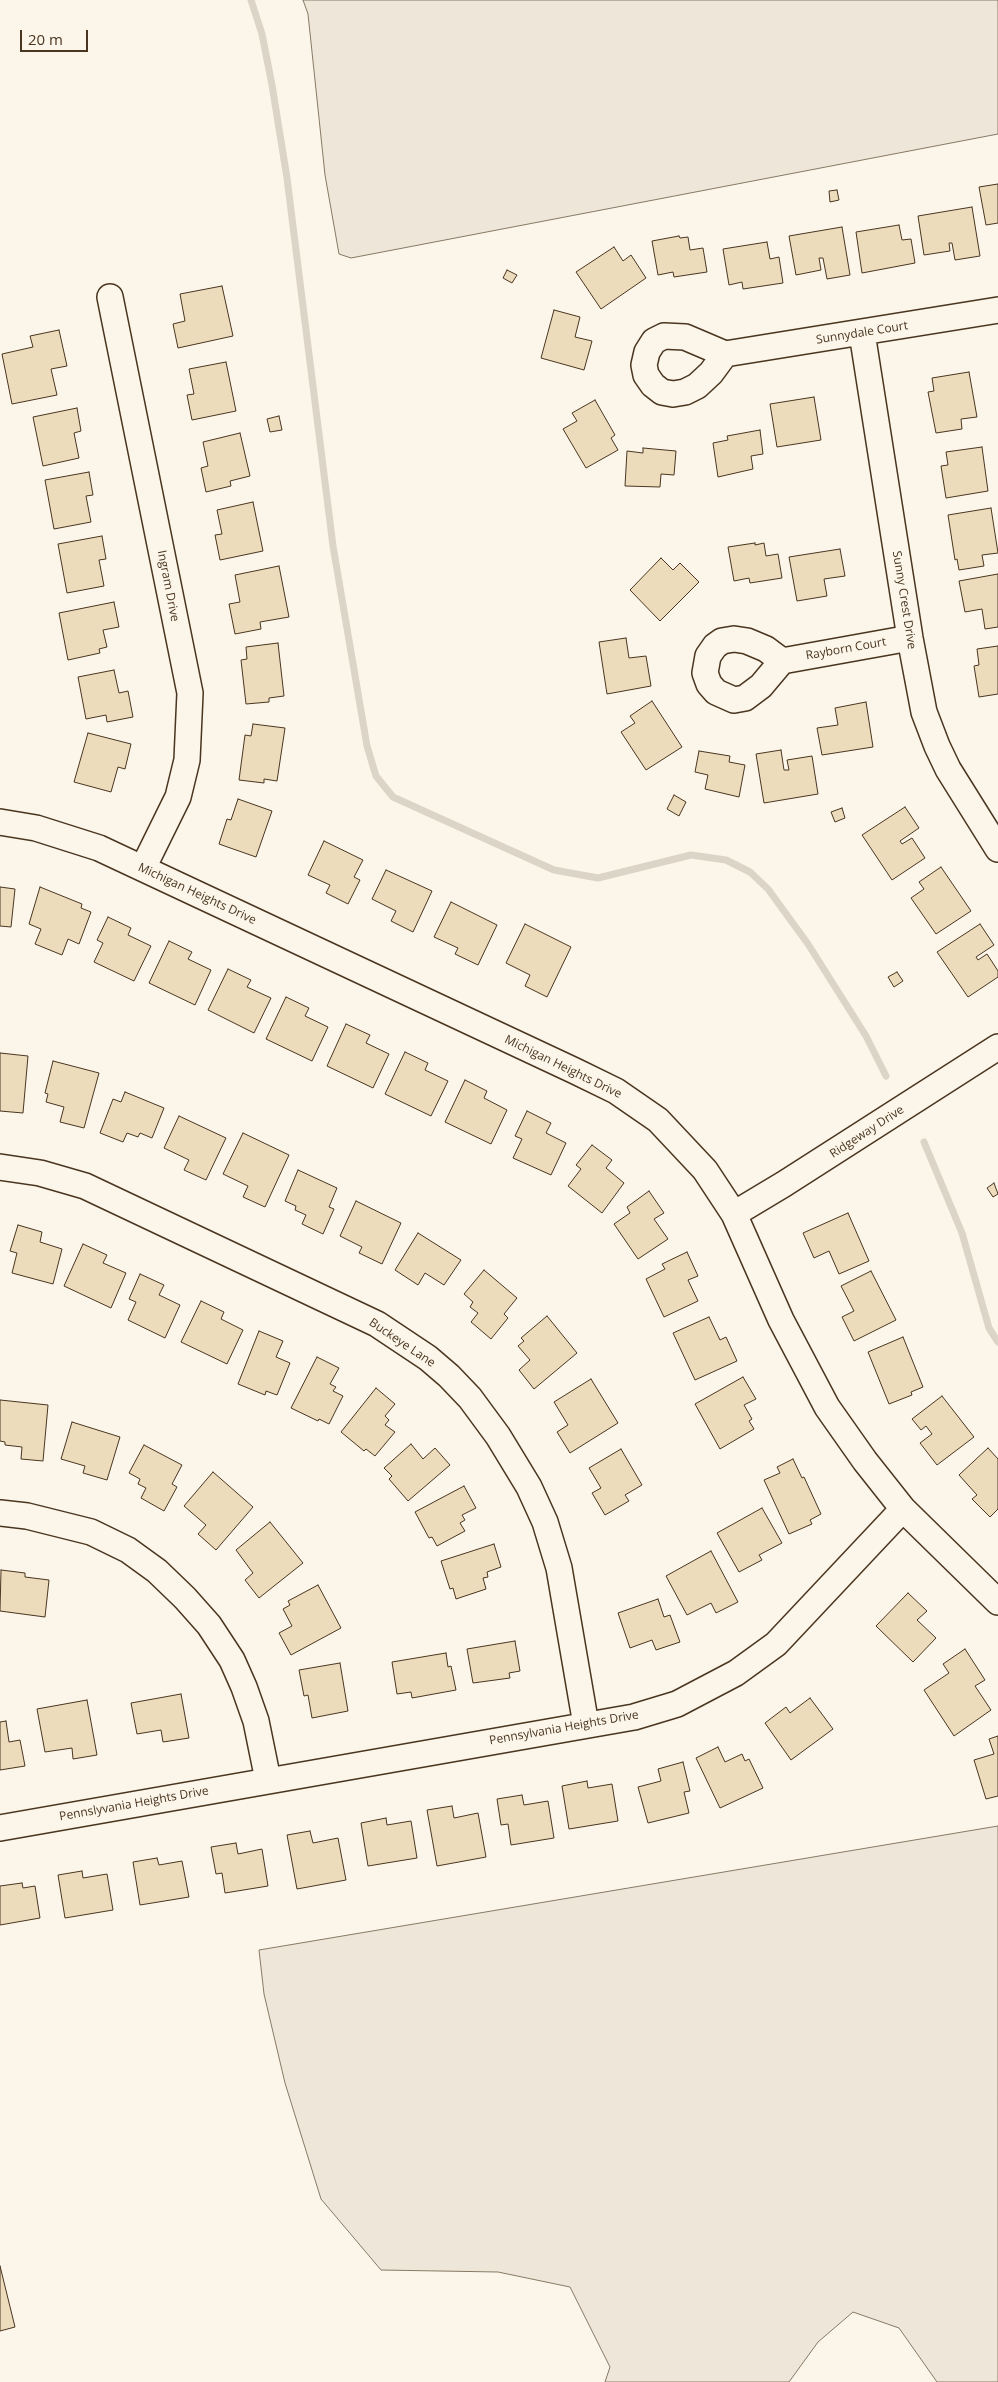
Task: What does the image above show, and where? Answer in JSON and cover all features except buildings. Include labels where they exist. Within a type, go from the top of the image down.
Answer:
[{"type":"street","name":"Ingram Drive","points":[[110,297],[190,693],[187,760],[178,797],[143,868]]},
{"type":"street","name":"Sunnydale Court","points":[[725,354],[998,310]]},
{"type":"street","name":"Sunny Crest Drive","points":[[862,333],[910,638],[924,712],[936,746],[958,787],[998,849]]},
{"type":"street","name":"Rayborn Court","points":[[782,660],[910,638]]},
{"type":"street","name":"Michigan Heights Drive","points":[[0,822],[64,835],[99,848],[616,1091],[658,1120],[705,1170],[734,1214],[781,1320],[827,1407],[902,1509],[998,1602]]},
{"type":"street","name":"Ridgeway Drive","points":[[734,1214],[998,1047]]},
{"type":"street","name":"Buckeye Lane","points":[[0,1167],[40,1173],[91,1189],[377,1324],[428,1358],[449,1376],[470,1398],[498,1436],[529,1486],[545,1522],[559,1568],[586,1725]]},
{"type":"street","name":"Pennsylvania Heights Drive","points":[[268,1780],[634,1717],[670,1706],[719,1683],[743,1669],[776,1644],[824,1596],[902,1509]]},
{"type":"street","points":[[0,1513],[28,1516],[90,1532],[128,1550],[157,1571],[186,1598],[209,1625],[232,1660],[241,1679],[256,1721],[268,1780]]},
{"type":"street","name":"Pennslyvania Heights Drive","points":[[0,1828],[268,1780]]},
{"type":"shaded area","points":[[303,0],[998,0],[998,134],[351,258],[339,254],[325,175],[308,14]]},
{"type":"shaded area","points":[[998,1826],[998,2382],[937,2382],[899,2328],[853,2312],[818,2342],[789,2382],[605,2382],[610,2367],[570,2287],[498,2272],[381,2270],[321,2199],[285,2083],[264,1994],[259,1950]]},
{"type":"waterway","points":[[251,0],[262,34],[287,178],[333,546],[367,746],[376,776],[393,797],[554,870],[598,878],[691,855],[726,860],[750,872],[768,889],[808,944],[866,1036],[886,1076]]},
{"type":"waterway","points":[[924,1142],[962,1233],[989,1328],[998,1342]]}]
